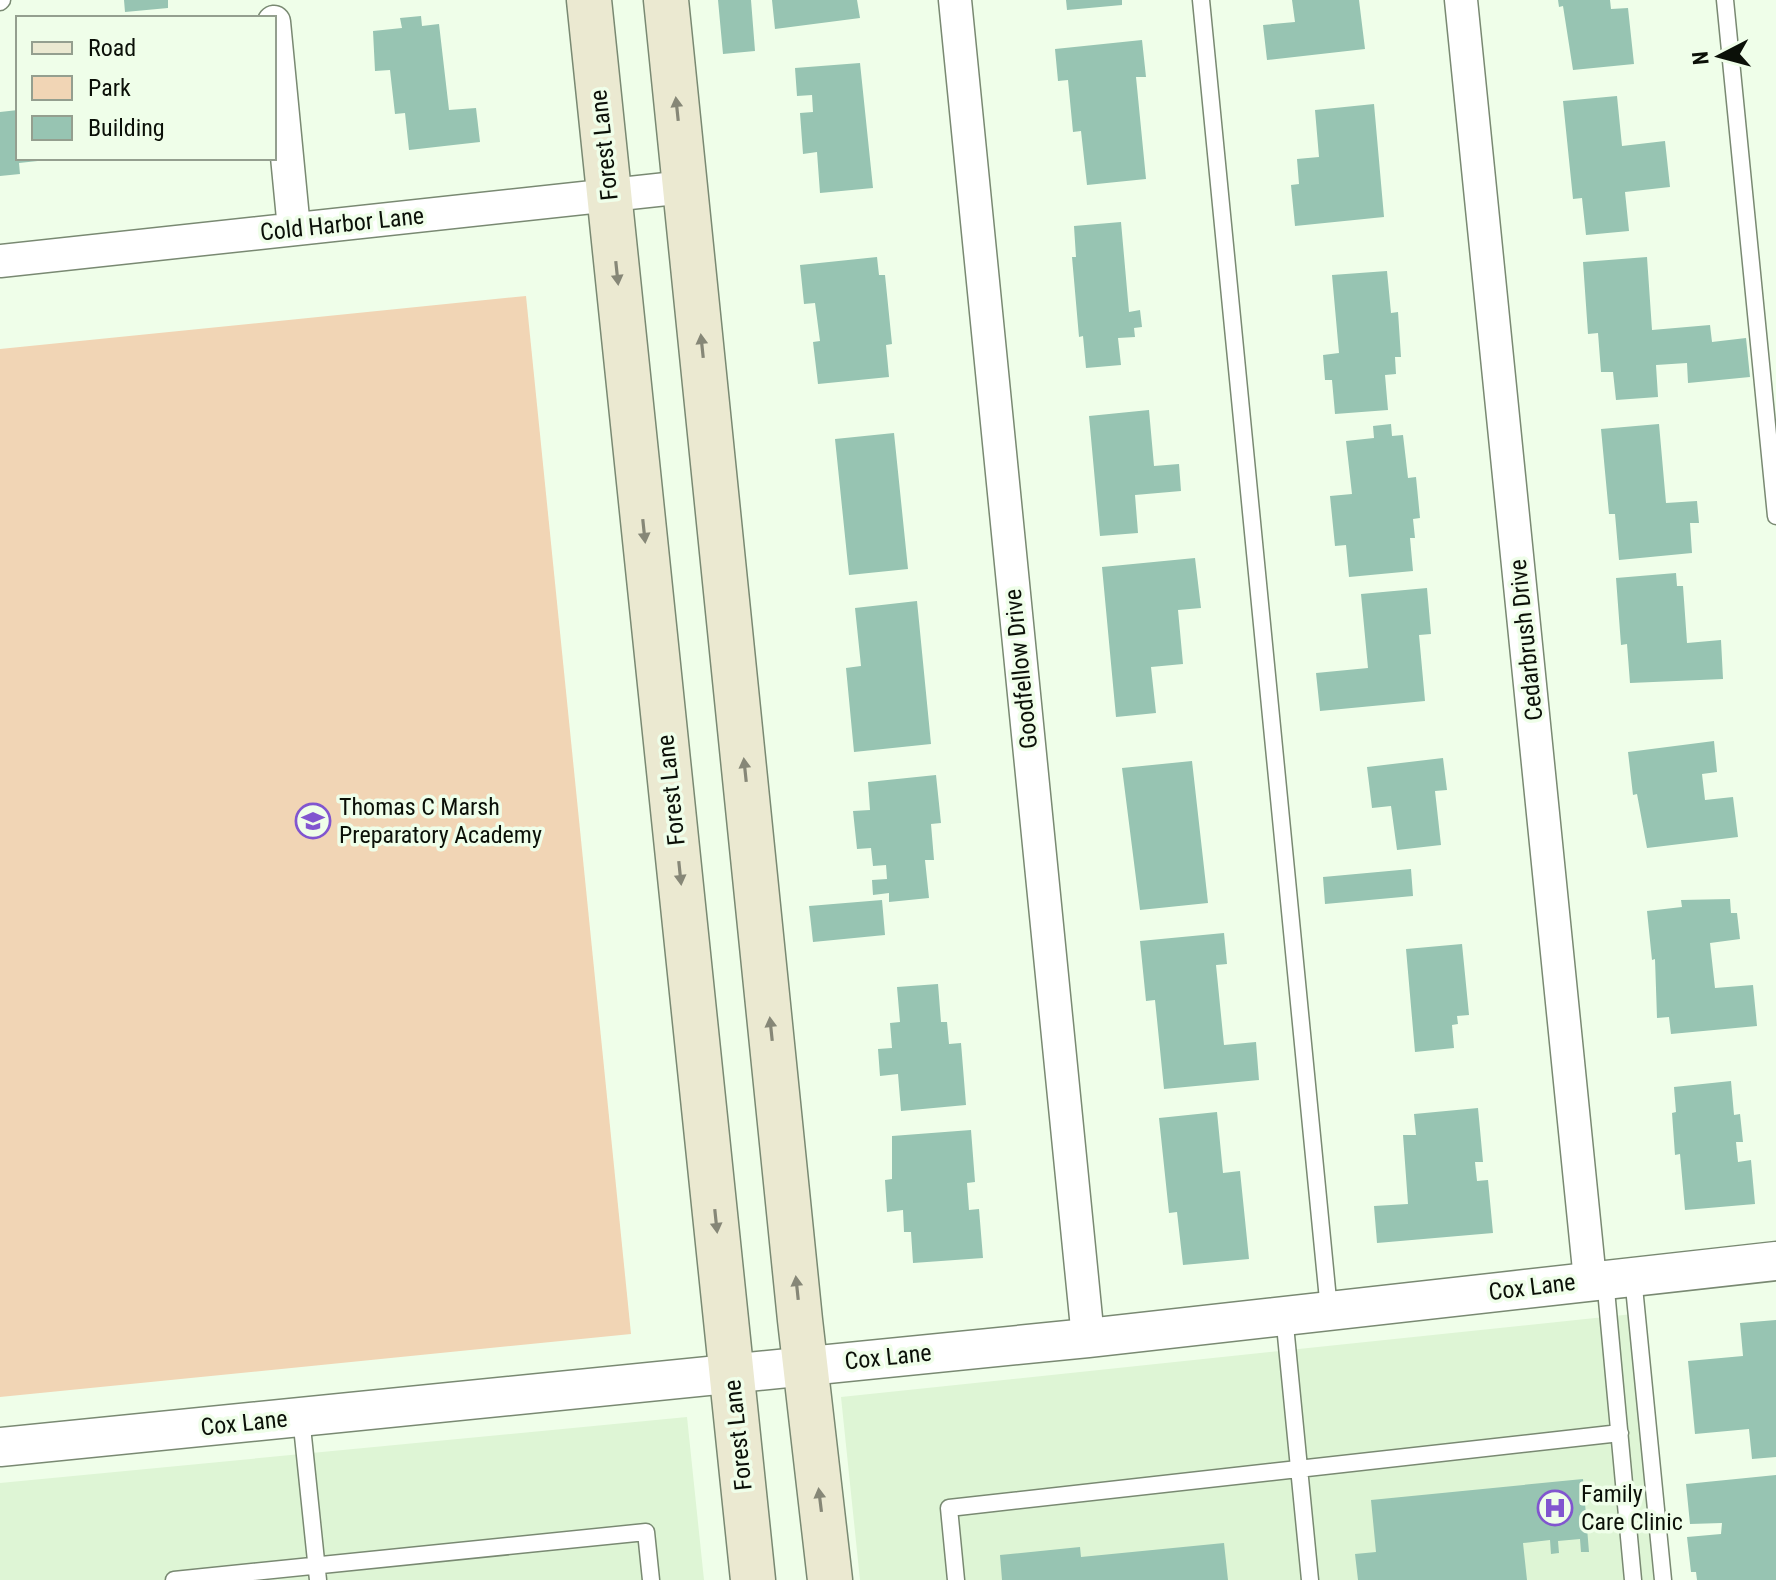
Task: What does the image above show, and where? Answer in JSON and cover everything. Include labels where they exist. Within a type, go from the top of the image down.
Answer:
[{"type":"main road","name":"Forest Lane","points":[[589,0],[753,1580]]},
{"type":"main road","points":[[666,0],[805,1365],[830,1580]]},
{"type":"street","name":"Goodfellow Drive","points":[[955,0],[1088,1338]]},
{"type":"street","name":"Cedarbrush Drive","points":[[1461,0],[1610,1278]]},
{"type":"street","points":[[276,41],[294,229]]},
{"type":"street","name":"Cold Harbor Lane","points":[[0,261],[685,187]]},
{"type":"street","name":"Cox Lane","points":[[0,1447],[1088,1338],[1776,1261]]},
{"type":"lane","points":[[1201,0],[1329,1310]]},
{"type":"lane","points":[[1725,0],[1776,516]]},
{"type":"lane","points":[[1610,1278],[1633,1580]]},
{"type":"lane","points":[[1610,1278],[1663,1580]]},
{"type":"lane","points":[[1284,1315],[1310,1580]]},
{"type":"lane","points":[[301,1417],[317,1573]]},
{"type":"lane","points":[[956,1580],[949,1508],[1620,1433]]},
{"type":"lane","points":[[174,1580],[317,1573],[646,1532],[651,1580]]},
{"type":"shaded area","points":[[1633,1314],[1659,1580],[860,1580],[841,1397]]},
{"type":"shaded area","points":[[687,1417],[704,1580],[0,1580],[0,1483]]},
{"type":"green space","name":"Thomas C Marsh Preparatory Academy","points":[[526,296],[631,1334],[0,1397],[0,349]]},
{"type":"building","points":[[124,0],[168,0],[168,8],[125,12]]},
{"type":"building","points":[[718,0],[751,0],[755,51],[723,54]]},
{"type":"building","points":[[772,0],[857,0],[860,18],[775,29]]},
{"type":"building","points":[[1066,0],[1122,0],[1122,5],[1067,10]]},
{"type":"building","points":[[1292,0],[1359,0],[1365,49],[1267,60],[1263,25],[1295,22]]},
{"type":"building","points":[[1558,0],[1610,0],[1611,9],[1628,8],[1634,64],[1573,70],[1563,6],[1559,7]]},
{"type":"building","points":[[421,16],[422,26],[439,24],[449,110],[476,108],[480,142],[409,150],[405,113],[395,114],[390,70],[375,71],[373,31],[402,28],[400,18]]},
{"type":"building","points":[[1142,40],[1146,77],[1136,77],[1146,179],[1087,185],[1081,131],[1073,132],[1068,80],[1058,81],[1055,49]]},
{"type":"building","points":[[860,63],[873,188],[820,193],[817,152],[803,154],[800,113],[813,112],[812,95],[797,96],[795,68]]},
{"type":"building","points":[[1617,96],[1622,146],[1665,141],[1670,187],[1625,192],[1629,231],[1586,235],[1582,198],[1573,199],[1563,101]]},
{"type":"building","points":[[1374,104],[1384,217],[1295,226],[1291,185],[1299,184],[1297,159],[1319,157],[1315,110]]},
{"type":"building","points":[[16,110],[16,160],[47,160],[19,163],[20,174],[0,176],[0,112]]},
{"type":"building","points":[[1121,222],[1129,312],[1140,310],[1142,327],[1134,328],[1135,337],[1118,338],[1121,365],[1086,368],[1083,336],[1079,337],[1072,257],[1076,257],[1074,226]]},
{"type":"building","points":[[877,257],[879,275],[885,275],[892,344],[886,345],[889,377],[818,384],[813,342],[820,341],[815,303],[804,304],[800,265]]},
{"type":"building","points":[[1647,257],[1652,330],[1710,325],[1712,342],[1746,338],[1750,377],[1688,383],[1687,363],[1656,365],[1658,397],[1616,400],[1613,372],[1601,372],[1598,333],[1588,334],[1583,262]]},
{"type":"building","points":[[1387,271],[1391,313],[1398,312],[1401,357],[1395,357],[1396,374],[1385,375],[1388,410],[1335,414],[1332,380],[1325,380],[1323,355],[1339,353],[1332,275]]},
{"type":"building","points":[[1149,410],[1154,466],[1179,464],[1181,491],[1135,495],[1138,533],[1100,536],[1089,416]]},
{"type":"building","points":[[1391,424],[1392,436],[1403,435],[1408,478],[1416,477],[1420,518],[1413,519],[1415,538],[1410,538],[1413,571],[1349,577],[1346,545],[1335,546],[1330,496],[1352,494],[1346,441],[1374,438],[1373,426]]},
{"type":"building","points":[[1659,424],[1666,503],[1697,501],[1699,523],[1690,523],[1692,553],[1619,560],[1615,514],[1609,514],[1601,429]]},
{"type":"building","points":[[894,433],[908,569],[849,575],[835,439]]},
{"type":"building","points":[[1195,558],[1201,608],[1178,610],[1183,664],[1151,667],[1156,713],[1116,717],[1102,567]]},
{"type":"building","points":[[1676,573],[1677,586],[1683,586],[1687,643],[1721,640],[1723,679],[1630,683],[1627,644],[1621,645],[1616,578]]},
{"type":"building","points":[[1427,588],[1431,634],[1419,635],[1425,701],[1320,711],[1316,673],[1368,668],[1361,594]]},
{"type":"building","points":[[917,601],[931,744],[854,752],[846,668],[861,666],[855,608]]},
{"type":"building","points":[[1714,741],[1717,772],[1702,774],[1705,800],[1733,797],[1738,837],[1647,848],[1637,794],[1633,795],[1628,752]]},
{"type":"building","points":[[1443,758],[1447,790],[1435,791],[1441,845],[1397,850],[1391,806],[1372,808],[1367,767]]},
{"type":"building","points":[[1192,761],[1208,903],[1140,910],[1122,768]]},
{"type":"building","points":[[936,775],[941,823],[931,824],[934,860],[925,860],[929,898],[889,902],[889,893],[873,895],[872,880],[887,879],[886,865],[873,866],[871,848],[857,849],[853,811],[870,810],[868,782]]},
{"type":"building","points":[[1411,869],[1413,896],[1325,904],[1323,877]]},
{"type":"building","points":[[1730,899],[1731,913],[1737,913],[1740,939],[1710,943],[1715,988],[1753,985],[1757,1026],[1671,1034],[1669,1017],[1657,1018],[1655,959],[1652,960],[1647,911],[1682,907],[1681,900]]},
{"type":"building","points":[[882,900],[885,935],[813,942],[809,906]]},
{"type":"building","points":[[1224,933],[1227,964],[1216,965],[1224,1045],[1256,1042],[1259,1080],[1164,1089],[1155,1000],[1146,1001],[1140,941]]},
{"type":"building","points":[[1462,944],[1469,1015],[1457,1016],[1458,1024],[1452,1025],[1454,1048],[1415,1052],[1406,949]]},
{"type":"building","points":[[938,984],[941,1022],[947,1022],[949,1044],[961,1043],[966,1105],[901,1111],[898,1074],[880,1076],[878,1049],[892,1048],[890,1023],[900,1022],[897,987]]},
{"type":"building","points":[[1731,1081],[1734,1115],[1740,1114],[1743,1142],[1736,1142],[1738,1162],[1751,1160],[1755,1204],[1685,1210],[1680,1154],[1675,1155],[1674,1087]]},
{"type":"building","points":[[1478,1108],[1483,1162],[1475,1162],[1477,1181],[1488,1180],[1493,1233],[1377,1243],[1374,1206],[1408,1204],[1403,1135],[1416,1135],[1414,1114]]},
{"type":"building","points":[[1217,1112],[1223,1173],[1240,1171],[1249,1259],[1183,1265],[1177,1212],[1169,1213],[1159,1118]]},
{"type":"building","points":[[971,1130],[975,1182],[967,1183],[969,1210],[979,1209],[983,1258],[913,1263],[911,1232],[904,1232],[903,1210],[887,1212],[885,1180],[892,1179],[892,1136]]},
{"type":"building","points":[[1776,1320],[1776,1457],[1752,1459],[1749,1429],[1695,1434],[1688,1361],[1743,1356],[1740,1323]]},
{"type":"building","points":[[1776,1475],[1776,1580],[1697,1580],[1696,1572],[1691,1572],[1687,1537],[1721,1534],[1722,1523],[1690,1524],[1686,1484]]},
{"type":"building","points":[[1583,1479],[1589,1552],[1581,1552],[1580,1539],[1558,1541],[1559,1553],[1551,1554],[1550,1540],[1523,1543],[1527,1580],[1358,1580],[1355,1554],[1376,1552],[1371,1500]]},
{"type":"building","points":[[1224,1543],[1228,1580],[1002,1580],[1000,1555],[1080,1547],[1081,1557]]},
{"type":"place","name":"Thomas C Marsh Preparatory Academy","points":[[313,821]]},
{"type":"place","name":"Family Care Clinic","points":[[1555,1508]]}]
